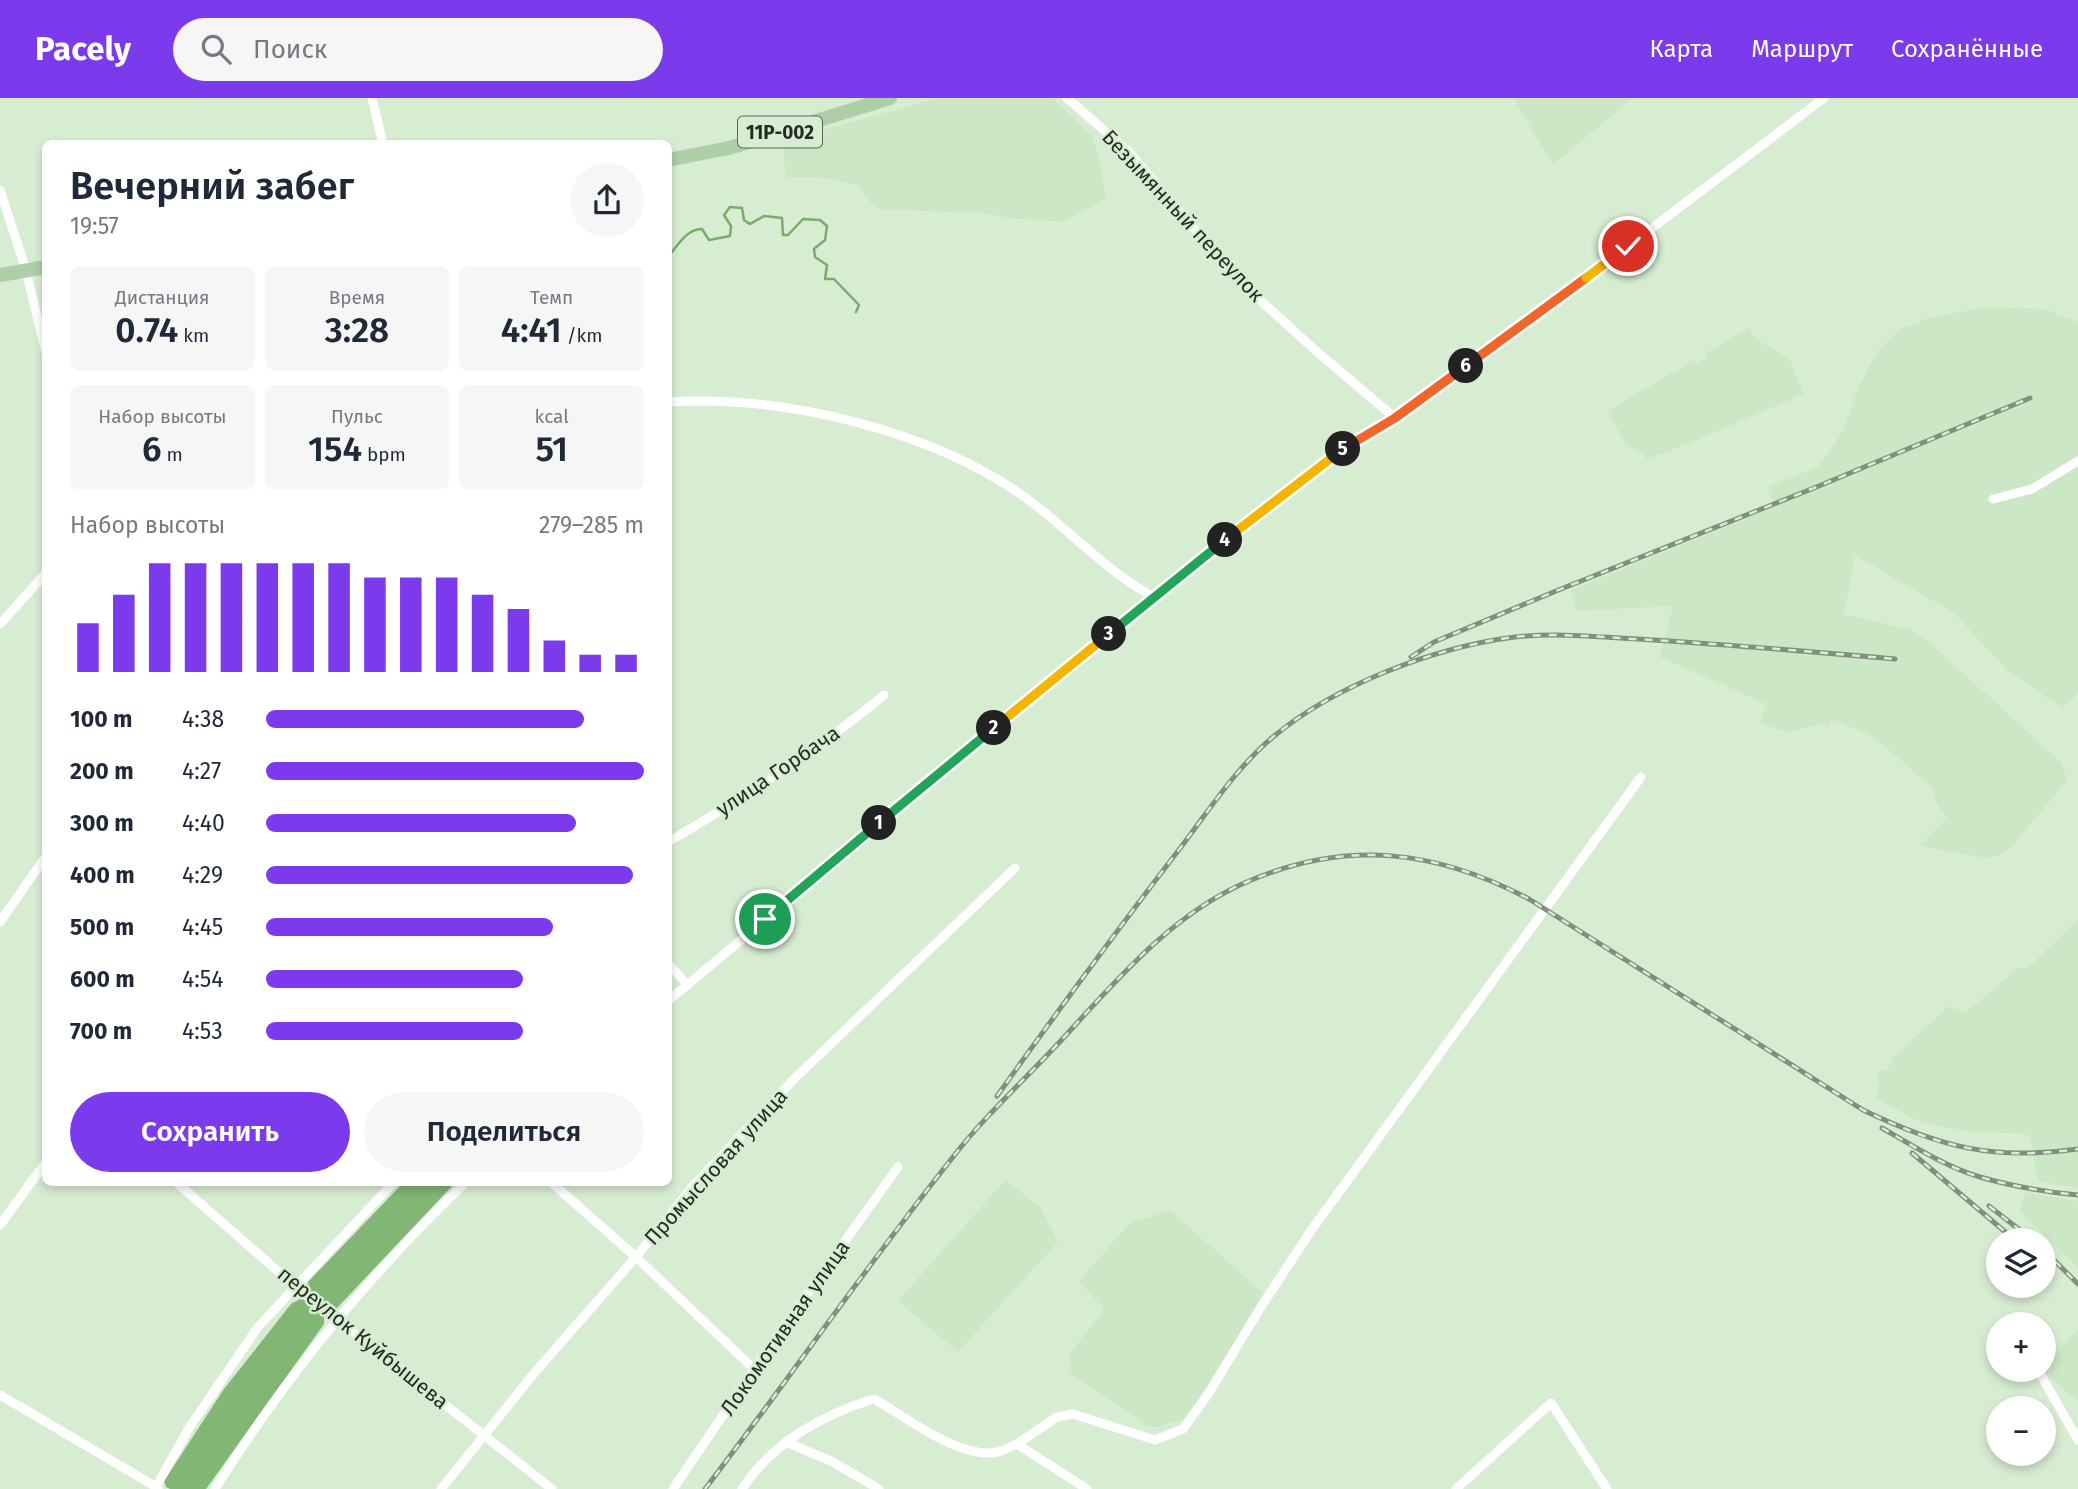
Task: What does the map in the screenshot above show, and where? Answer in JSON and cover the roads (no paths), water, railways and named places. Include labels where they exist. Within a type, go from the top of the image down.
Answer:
[{"type":"main road","name":"11Р-002","points":[[672,159],[729,148],[890,98]]},
{"type":"main road","points":[[0,275],[42,268]]},
{"type":"street","points":[[372,98],[382,140]]},
{"type":"street","name":"Безымянный переулок","points":[[1067,98],[1129,152],[1238,280],[1315,351],[1395,418]]},
{"type":"street","points":[[672,998],[1072,663],[1331,456],[1395,418],[1541,312],[1824,98]]},
{"type":"street","points":[[0,190],[26,270],[42,336]]},
{"type":"street","points":[[672,402],[700,400],[768,405],[822,415],[877,428],[980,468],[1030,501],[1133,586],[1156,598]]},
{"type":"street","points":[[1993,499],[2032,489],[2078,461]]},
{"type":"street","points":[[0,624],[42,577]]},
{"type":"street","name":"улица Горбача","points":[[672,840],[754,790],[837,734],[884,695]]},
{"type":"street","points":[[742,1489],[757,1467],[786,1442],[842,1409],[874,1399],[942,1439],[971,1451],[997,1453],[1017,1444],[1057,1417],[1073,1414],[1155,1440],[1183,1429],[1209,1394],[1310,1232],[1641,777]]},
{"type":"street","points":[[0,922],[42,862]]},
{"type":"street","name":"Промысловая улица","points":[[441,1489],[536,1371],[636,1257],[692,1187],[794,1079],[1015,868]]},
{"type":"street","points":[[672,968],[688,985]]},
{"type":"street","points":[[0,1225],[42,1167]]},
{"type":"street","name":"Локомотивная улица","points":[[673,1489],[754,1369],[898,1167]]},
{"type":"street","name":"переулок Куйбышева","points":[[180,1186],[296,1287],[552,1489]]},
{"type":"street","points":[[0,1395],[158,1488],[189,1427],[250,1339],[390,1186]]},
{"type":"street","points":[[215,1489],[260,1421],[339,1319],[398,1250],[462,1186]]},
{"type":"street","points":[[555,1186],[636,1257],[754,1369]]},
{"type":"street","points":[[2045,1382],[2078,1440]]},
{"type":"street","points":[[1456,1489],[1551,1404],[1607,1489]]},
{"type":"street","points":[[786,1442],[833,1462],[879,1489]]},
{"type":"street","points":[[1017,1444],[1087,1489]]},
{"type":"waterway","points":[[672,252],[681,240],[697,230],[702,229],[709,240],[730,236],[731,226],[724,215],[730,207],[742,208],[744,220],[750,224],[764,216],[782,218],[783,235],[788,235],[803,219],[820,220],[827,226],[825,240],[814,249],[815,257],[827,265],[825,279],[834,279],[859,305],[856,312]]},
{"type":"railway","points":[[1411,657],[1434,642],[2030,398]]},
{"type":"railway","points":[[997,1096],[1235,775],[1273,737],[1298,718],[1356,685],[1387,671],[1452,650],[1484,642],[1532,636],[1567,635],[1653,640],[1895,659]]},
{"type":"railway","points":[[705,1489],[966,1141],[1128,968],[1173,928],[1222,894],[1249,881],[1321,859],[1357,855],[1391,856],[1426,861],[1494,882],[1529,899],[1863,1110],[1917,1133],[1942,1142],[1992,1152],[2078,1149]]},
{"type":"railway","points":[[1882,1128],[1930,1156],[1967,1173],[2016,1186],[2078,1195]]},
{"type":"railway","points":[[1912,1153],[2001,1228]]},
{"type":"railway","points":[[1989,1206],[2017,1228]]},
{"type":"railway","points":[[2056,1262],[2078,1284]]}]
